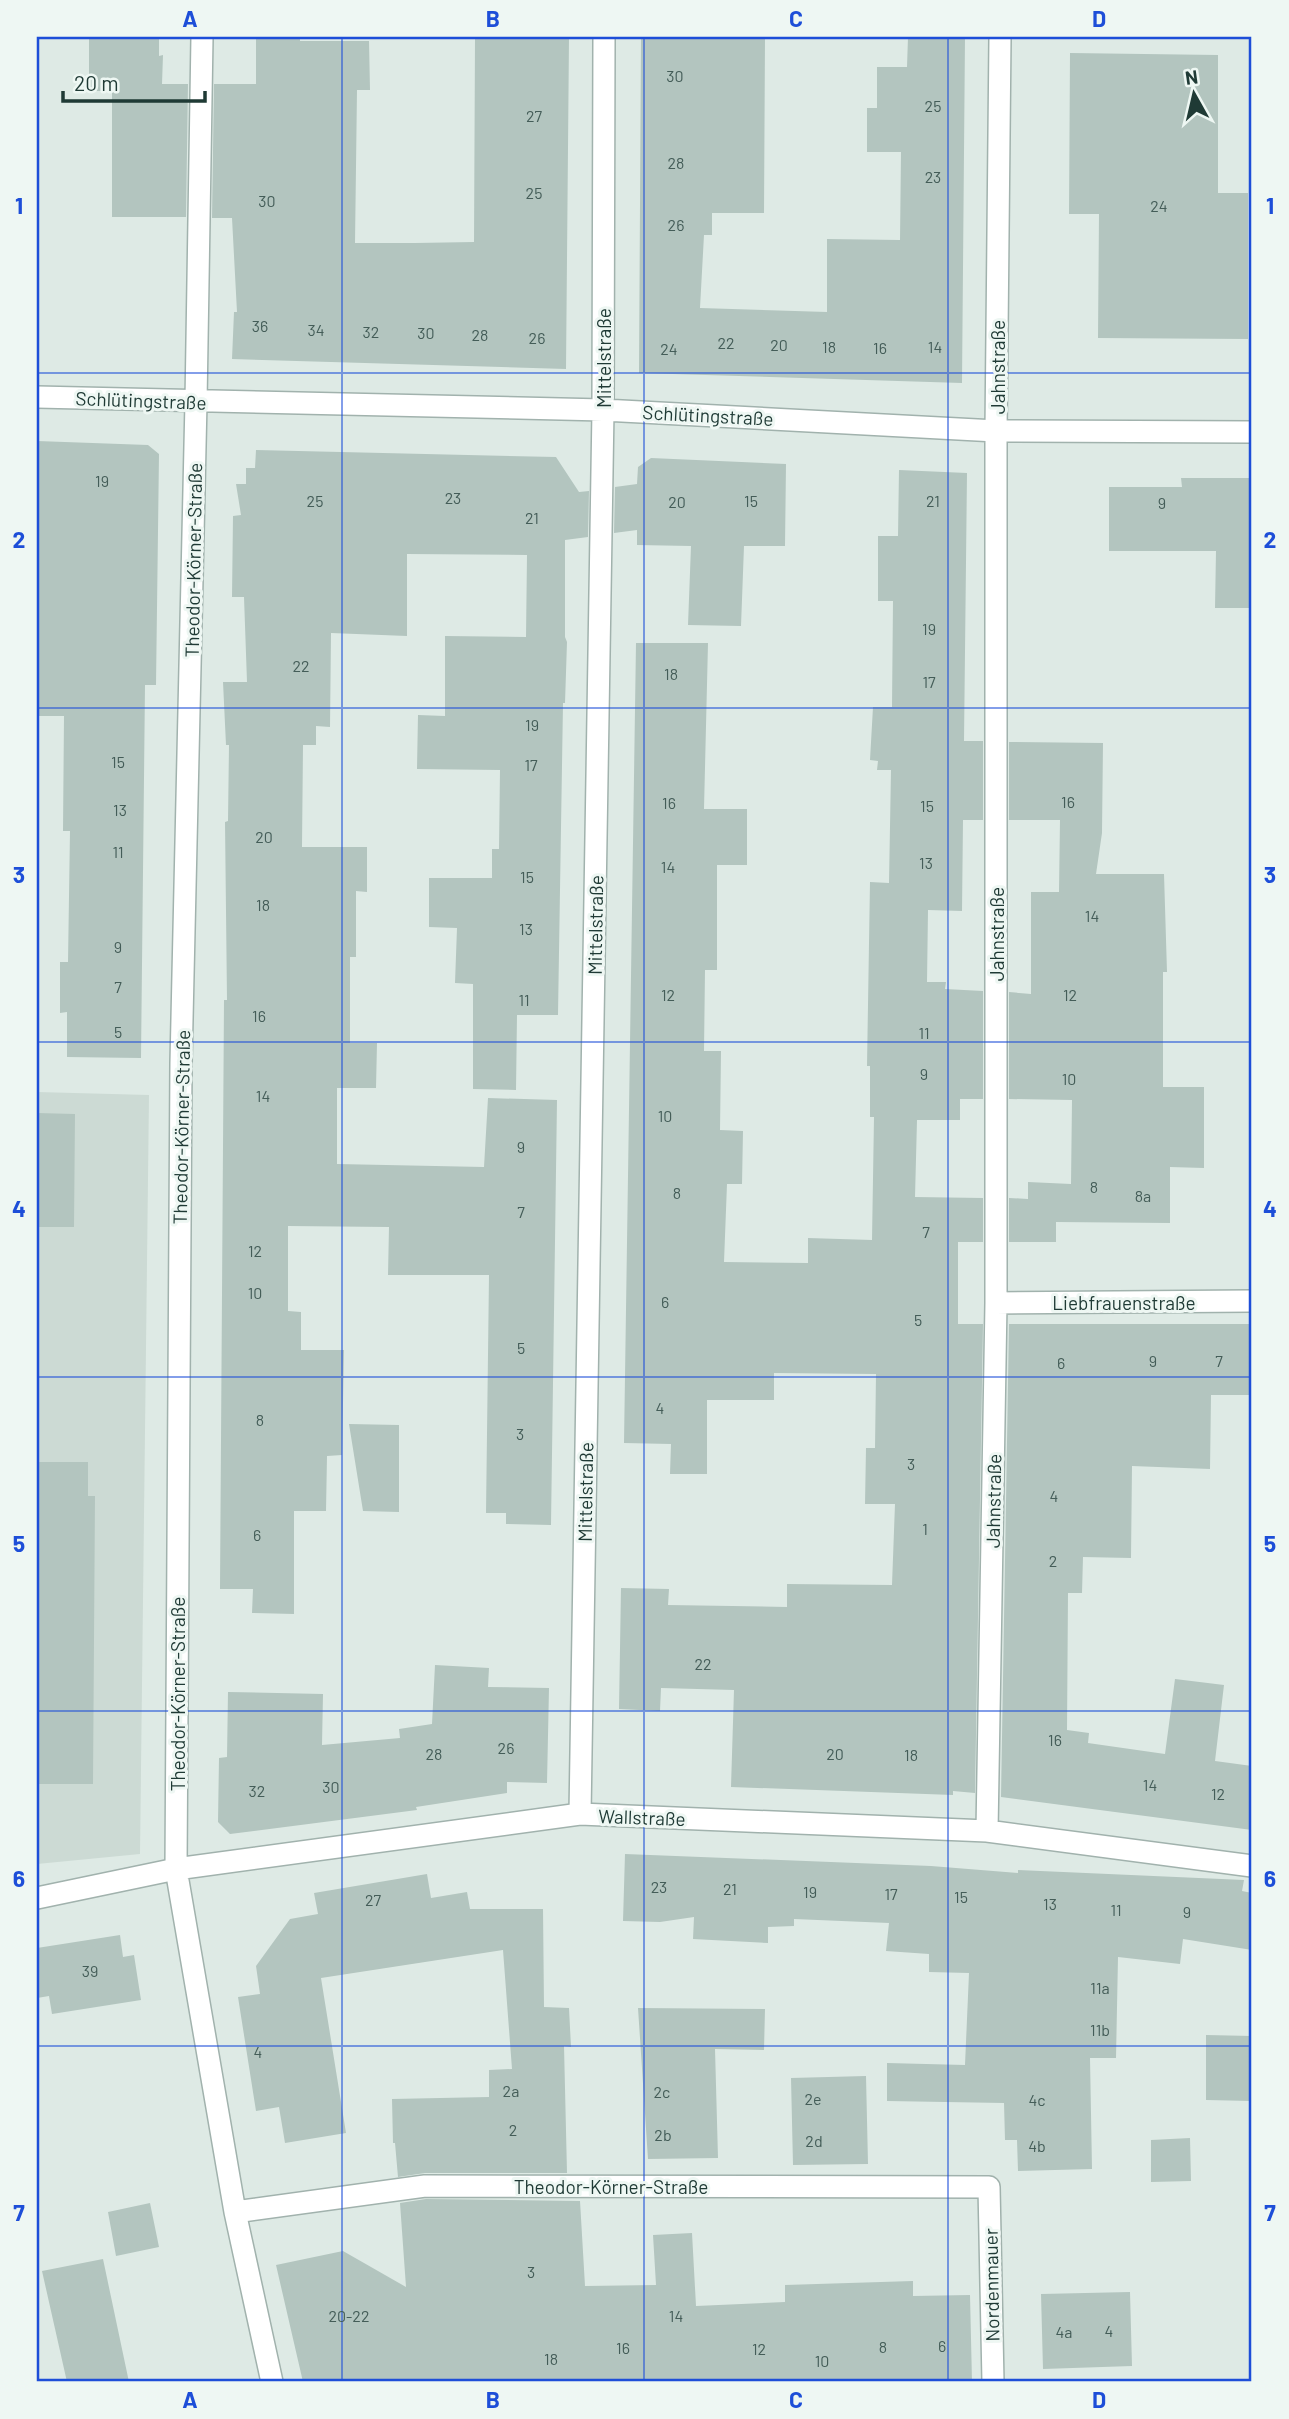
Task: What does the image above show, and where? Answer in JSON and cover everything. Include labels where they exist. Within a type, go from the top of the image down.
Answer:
[{"type":"street","name":"Theodor-Körner-Straße","points":[[202,37],[181,1063],[176,1869],[235,2212],[272,2382]]},
{"type":"street","name":"Mittelstraße","points":[[580,1814],[603,410],[604,37]]},
{"type":"street","name":"Jahnstraße","points":[[988,1831],[996,1303],[996,430],[1000,37]]},
{"type":"street","name":"Schlütingstraße","points":[[37,397],[603,410],[996,430],[1252,432]]},
{"type":"street","name":"Liebfrauenstraße","points":[[996,1303],[1252,1301]]},
{"type":"street","name":"Wallstraße","points":[[37,1898],[176,1869],[580,1814],[988,1831],[1252,1866]]},
{"type":"street","name":"Theodor-Körner-Straße","points":[[235,2212],[425,2186],[989,2187]]},
{"type":"street","name":"Nordenmauer","points":[[989,2187],[993,2382]]},
{"type":"shaded area","points":[[37,1092],[149,1095],[140,1854],[37,1864]]},
{"type":"building","points":[[89,37],[159,37],[159,56],[163,55],[162,84],[188,84],[186,217],[112,217],[112,91],[89,91]]},
{"type":"building","points":[[256,37],[300,37],[300,41],[369,41],[370,90],[357,90],[355,243],[415,243],[474,242],[475,39],[569,37],[566,369],[232,359],[234,312],[237,312],[232,218],[212,218],[214,84],[256,84]]},
{"type":"building","points":[[641,37],[765,37],[764,213],[712,213],[712,235],[704,235],[700,308],[827,312],[827,239],[900,240],[901,152],[867,152],[867,108],[877,108],[877,67],[907,67],[908,37],[965,37],[962,383],[639,373]]},
{"type":"building","points":[[1070,53],[1218,55],[1218,193],[1248,193],[1248,339],[1098,338],[1099,214],[1069,214]]},
{"type":"building","points":[[37,441],[148,445],[159,454],[156,685],[145,685],[141,1058],[67,1057],[67,1012],[60,1013],[60,962],[68,962],[70,831],[63,831],[64,716],[37,716]]},
{"type":"building","points":[[256,450],[556,457],[579,492],[589,491],[588,537],[565,540],[567,642],[563,703],[558,1015],[517,1015],[516,1090],[473,1089],[473,984],[455,983],[457,928],[429,927],[429,878],[492,878],[492,849],[499,849],[500,770],[417,769],[418,715],[445,716],[445,636],[526,637],[527,555],[407,554],[407,636],[331,633],[330,727],[316,726],[316,745],[303,745],[302,847],[367,847],[367,892],[356,891],[356,957],[350,957],[350,1043],[377,1043],[376,1088],[337,1088],[337,1164],[484,1167],[488,1098],[557,1100],[551,1525],[506,1524],[506,1513],[486,1513],[489,1275],[388,1275],[389,1227],[288,1226],[288,1311],[301,1312],[301,1350],[344,1350],[342,1455],[327,1456],[326,1511],[294,1511],[294,1614],[252,1613],[253,1589],[220,1589],[224,1000],[227,1000],[225,822],[228,821],[229,745],[226,745],[223,682],[247,682],[244,597],[232,597],[233,516],[241,515],[236,484],[246,484],[246,468],[255,468]]},
{"type":"building","points":[[651,458],[786,464],[785,546],[744,546],[741,626],[688,625],[691,546],[637,545],[637,530],[614,533],[615,487],[637,484],[638,467]]},
{"type":"building","points":[[899,470],[967,473],[964,741],[983,741],[983,820],[963,820],[962,911],[928,910],[927,982],[946,982],[945,989],[983,991],[983,1099],[960,1099],[960,1120],[917,1120],[915,1197],[983,1198],[983,1242],[958,1242],[958,1324],[983,1324],[975,1793],[953,1791],[953,1795],[731,1787],[734,1690],[661,1688],[660,1711],[619,1709],[621,1588],[669,1589],[668,1605],[787,1607],[787,1584],[892,1585],[895,1504],[865,1504],[866,1448],[875,1448],[876,1374],[774,1373],[774,1400],[707,1400],[707,1474],[670,1474],[671,1444],[624,1443],[636,643],[708,643],[704,809],[747,809],[747,865],[717,865],[717,970],[705,970],[704,1051],[721,1051],[720,1130],[743,1131],[742,1184],[727,1184],[724,1262],[808,1263],[808,1238],[872,1240],[874,1117],[870,1117],[870,1066],[867,1066],[870,882],[889,883],[891,770],[877,770],[878,761],[870,760],[873,707],[892,707],[893,601],[878,601],[878,536],[898,536]]},
{"type":"building","points":[[1181,478],[1252,478],[1252,608],[1215,608],[1216,551],[1109,551],[1109,487],[1182,487]]},
{"type":"building","points":[[1009,742],[1103,743],[1102,833],[1096,874],[1164,874],[1167,972],[1163,972],[1163,1087],[1204,1087],[1204,1168],[1170,1167],[1170,1223],[1056,1222],[1056,1242],[1009,1242],[1009,1198],[1028,1199],[1028,1182],[1071,1184],[1072,1100],[1009,1099],[1009,992],[1031,994],[1031,892],[1059,892],[1060,820],[1009,820]]},
{"type":"building","points":[[37,1113],[75,1114],[74,1227],[37,1227]]},
{"type":"building","points":[[1009,1324],[1252,1324],[1252,1395],[1211,1395],[1210,1469],[1132,1466],[1131,1558],[1083,1557],[1082,1593],[1068,1593],[1067,1730],[1089,1733],[1088,1743],[1165,1754],[1175,1679],[1224,1685],[1215,1761],[1252,1766],[1252,1830],[1001,1797]]},
{"type":"building","points":[[349,1424],[399,1425],[399,1512],[363,1511]]},
{"type":"building","points":[[37,1462],[88,1462],[88,1496],[95,1496],[93,1784],[37,1784]]},
{"type":"building","points":[[435,1665],[489,1668],[488,1687],[549,1688],[547,1783],[507,1782],[507,1793],[416,1807],[417,1810],[230,1834],[218,1822],[219,1758],[227,1757],[228,1692],[323,1694],[322,1745],[400,1738],[399,1729],[432,1724]]},
{"type":"building","points":[[625,1854],[931,1866],[1018,1873],[1018,1870],[1244,1880],[1242,1891],[1252,1893],[1252,1950],[1183,1939],[1180,1964],[1118,1957],[1116,2058],[1090,2058],[1092,2169],[1018,2171],[1017,2140],[1005,2140],[1004,2103],[887,2101],[887,2063],[965,2065],[969,1973],[929,1972],[929,1954],[886,1951],[889,1923],[794,1919],[794,1926],[768,1927],[768,1943],[693,1939],[694,1917],[660,1922],[623,1921]]},
{"type":"building","points":[[427,1874],[431,1898],[467,1892],[470,1909],[543,1909],[544,2007],[569,2008],[571,2047],[564,2046],[567,2173],[425,2173],[398,2177],[393,2143],[392,2099],[489,2097],[489,2070],[512,2069],[503,1950],[321,1978],[346,2133],[285,2143],[279,2107],[256,2111],[238,1997],[260,1994],[256,1966],[290,1919],[318,1914],[314,1893]]},
{"type":"building","points":[[120,1935],[123,1957],[134,1955],[141,2000],[52,2014],[49,1996],[37,1998],[37,1948]]},
{"type":"building","points":[[638,2008],[765,2009],[764,2050],[715,2049],[718,2158],[648,2159]]},
{"type":"building","points":[[1206,2035],[1252,2036],[1252,2101],[1206,2100]]},
{"type":"building","points":[[866,2076],[868,2164],[793,2165],[791,2078]]},
{"type":"building","points":[[1190,2138],[1191,2181],[1151,2182],[1151,2140]]},
{"type":"building","points":[[426,2199],[580,2201],[585,2286],[656,2285],[653,2235],[692,2233],[696,2306],[785,2302],[785,2285],[913,2281],[913,2296],[970,2295],[972,2382],[303,2382],[276,2265],[343,2251],[406,2287],[400,2203]]},
{"type":"building","points":[[150,2203],[159,2247],[116,2256],[108,2212]]},
{"type":"building","points":[[103,2259],[129,2382],[67,2382],[42,2271]]},
{"type":"building","points":[[1130,2292],[1132,2366],[1043,2369],[1041,2294]]}]
